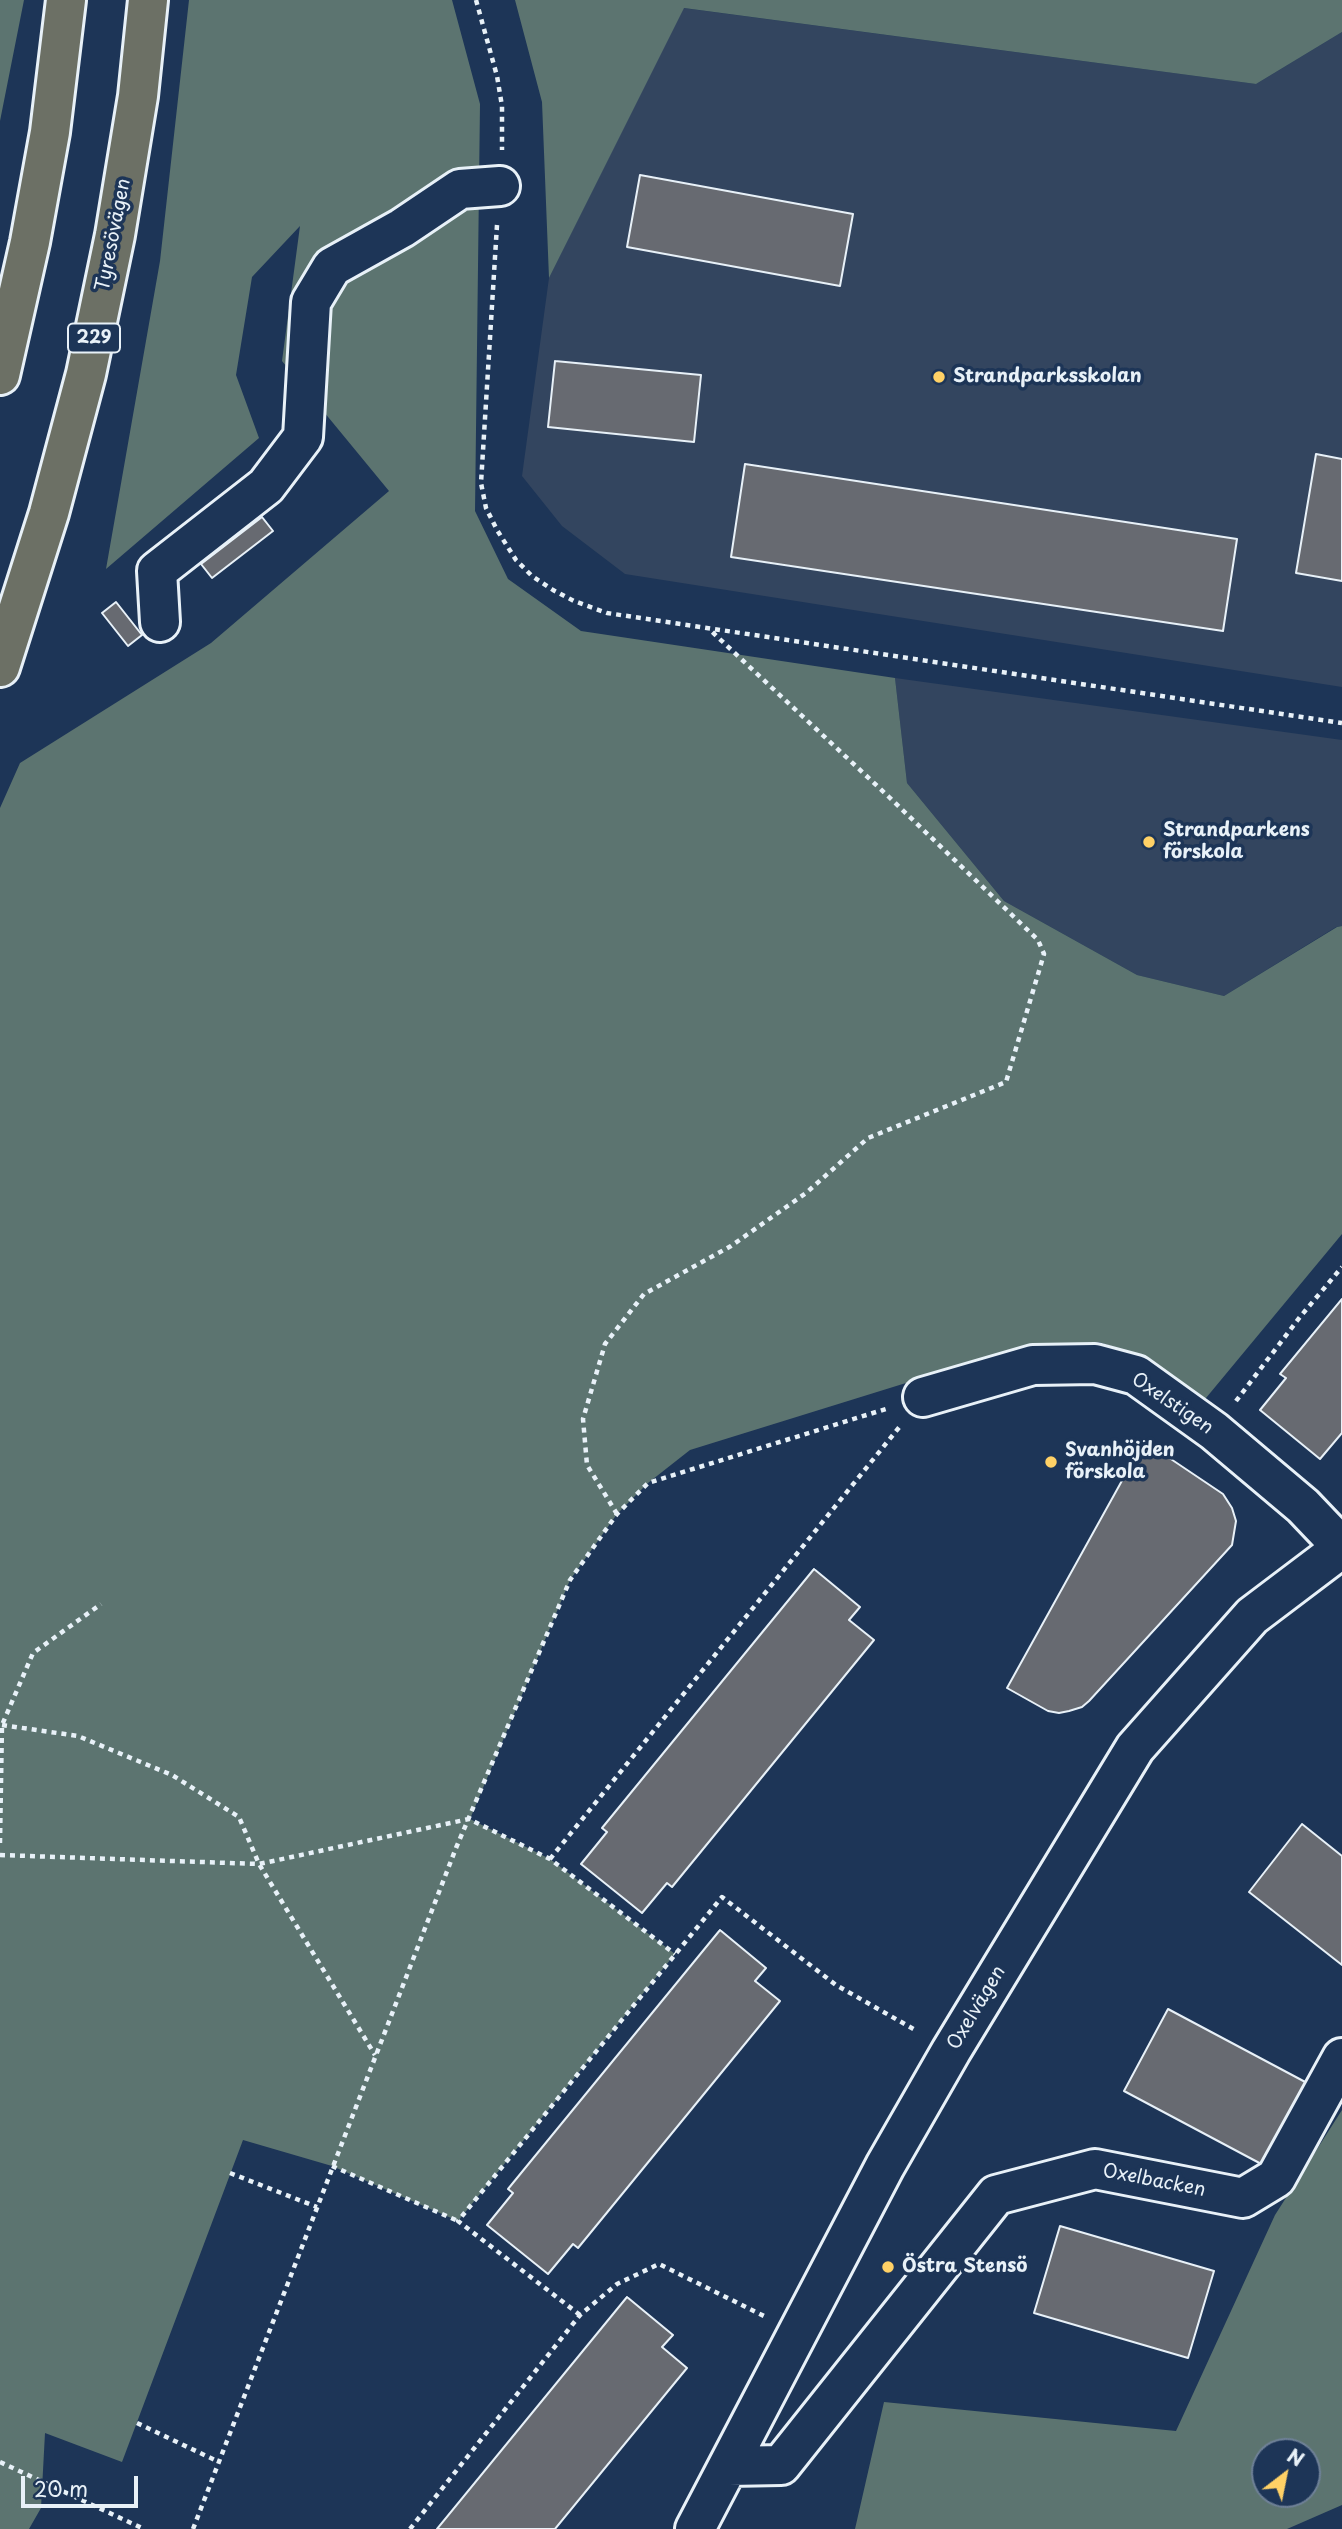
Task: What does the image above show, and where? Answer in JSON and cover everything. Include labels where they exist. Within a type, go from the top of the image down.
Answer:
[{"type":"highway","points":[[0,375],[30,242],[48,144],[66,0]]},
{"type":"highway","name":"Tyresövägen","points":[[0,667],[49,513],[86,374],[115,235],[138,96],[148,0]]},
{"type":"street","points":[[160,622],[157,571],[266,486],[303,437],[311,302],[332,267],[402,228],[460,189],[500,186]]},
{"type":"street","name":"Oxelstigen","points":[[923,1398],[1033,1365],[1095,1364],[1136,1375],[1214,1431],[1303,1506],[1342,1548]]},
{"type":"street","name":"Oxelvägen","points":[[704,2525],[729,2466],[885,2166],[951,2051],[1135,1748],[1252,1616],[1342,1548]]},
{"type":"street","name":"Oxelbacken","points":[[729,2466],[782,2465],[996,2195],[1095,2169],[1243,2198],[1276,2178],[1342,2057]]},
{"type":"path","points":[[476,0],[497,76],[502,106],[500,186],[481,483],[486,508],[524,568],[573,601],[607,613],[1342,723]]},
{"type":"path","points":[[617,1514],[587,1465],[583,1419],[605,1344],[612,1334],[644,1294],[741,1238],[806,1194],[868,1138],[1006,1082],[1044,954],[1038,940],[707,628]]},
{"type":"path","points":[[1214,1431],[1300,1317],[1342,1267]]},
{"type":"path","points":[[193,2529],[217,2461],[456,1848],[570,1580],[617,1514],[648,1483],[923,1398]]},
{"type":"path","points":[[550,1859],[923,1398]]},
{"type":"path","points":[[0,1843],[2,1725],[33,1653],[101,1604]]},
{"type":"path","points":[[2,1725],[78,1736],[172,1775],[239,1817],[259,1864],[376,2055]]},
{"type":"path","points":[[0,1855],[259,1864],[470,1819],[550,1859],[675,1954]]},
{"type":"path","points":[[458,2221],[722,1897],[836,1985],[951,2051]]},
{"type":"path","points":[[332,2166],[458,2221],[580,2315]]},
{"type":"path","points":[[230,2173],[317,2207]]},
{"type":"path","points":[[410,2529],[580,2315],[617,2284],[659,2264],[799,2333]]},
{"type":"path","points":[[136,2423],[217,2461]]},
{"type":"path","points":[[0,2462],[144,2529]]},
{"type":"shaded area","name":"Strandparksskolan","points":[[683,8],[1256,84],[1342,32],[1342,687],[625,574],[562,526],[522,476],[549,278]]},
{"type":"shaded area","name":"Strandparkens förskola","points":[[895,678],[1342,740],[1342,926],[1336,927],[1224,996],[1137,975],[1004,901],[907,783]]},
{"type":"green space","points":[[0,0],[24,0],[0,121]]},
{"type":"green space","points":[[189,0],[452,0],[480,104],[475,511],[508,579],[581,631],[895,678],[907,783],[1004,901],[1137,975],[1224,996],[1342,926],[1342,1234],[1201,1404],[1152,1360],[1099,1342],[1022,1347],[690,1450],[648,1483],[617,1514],[570,1580],[470,1819],[550,1859],[675,1954],[458,2221],[332,2166],[243,2140],[122,2462],[45,2433],[41,2508],[29,2529],[0,2529],[0,808],[20,763],[211,643],[389,491],[282,361],[300,226],[252,277],[236,375],[259,438],[106,569],[160,261]]},
{"type":"green space","points":[[515,0],[1342,0],[1342,32],[1256,84],[684,8],[549,278],[542,102]]},
{"type":"green space","points":[[1342,2110],[1342,2505],[1287,2529],[855,2529],[884,2402],[1176,2431],[1275,2215]]},
{"type":"building","points":[[640,175],[853,214],[840,286],[627,247]]},
{"type":"building","points":[[555,361],[701,375],[694,442],[548,427]]},
{"type":"building","points":[[1316,454],[1342,459],[1342,581],[1296,573]]},
{"type":"building","points":[[745,464],[1237,539],[1223,631],[731,557]]},
{"type":"building","points":[[262,517],[273,531],[212,578],[201,564]]},
{"type":"building","points":[[116,602],[142,635],[128,646],[102,613]]},
{"type":"building","points":[[1342,1299],[1342,1433],[1320,1459],[1260,1410],[1286,1378],[1280,1374]]},
{"type":"building","points":[[1144,1441],[1223,1494],[1236,1521],[1232,1545],[1089,1701],[1082,1707],[1069,1711],[1048,1711],[1007,1688]]},
{"type":"building","points":[[814,1569],[860,1607],[849,1620],[874,1640],[672,1887],[667,1883],[642,1913],[581,1864],[607,1832],[602,1828]]},
{"type":"building","points":[[1302,1824],[1342,1856],[1342,1965],[1249,1892]]},
{"type":"building","points":[[720,1930],[766,1968],[755,1981],[780,2001],[578,2248],[573,2244],[548,2274],[487,2225],[513,2193],[508,2189]]},
{"type":"building","points":[[1168,2009],[1309,2084],[1265,2166],[1124,2091]]},
{"type":"building","points":[[1060,2226],[1214,2271],[1188,2358],[1034,2313]]},
{"type":"building","points":[[627,2297],[673,2335],[662,2347],[687,2368],[555,2529],[437,2529]]},
{"type":"place","name":"Strandparksskolan","points":[[939,377]]},
{"type":"place","name":"Strandparkens förskola","points":[[1149,842]]},
{"type":"place","name":"Svanhöjden förskola","points":[[1051,1462]]},
{"type":"place","name":"Östra Stensö","points":[[888,2267]]}]
